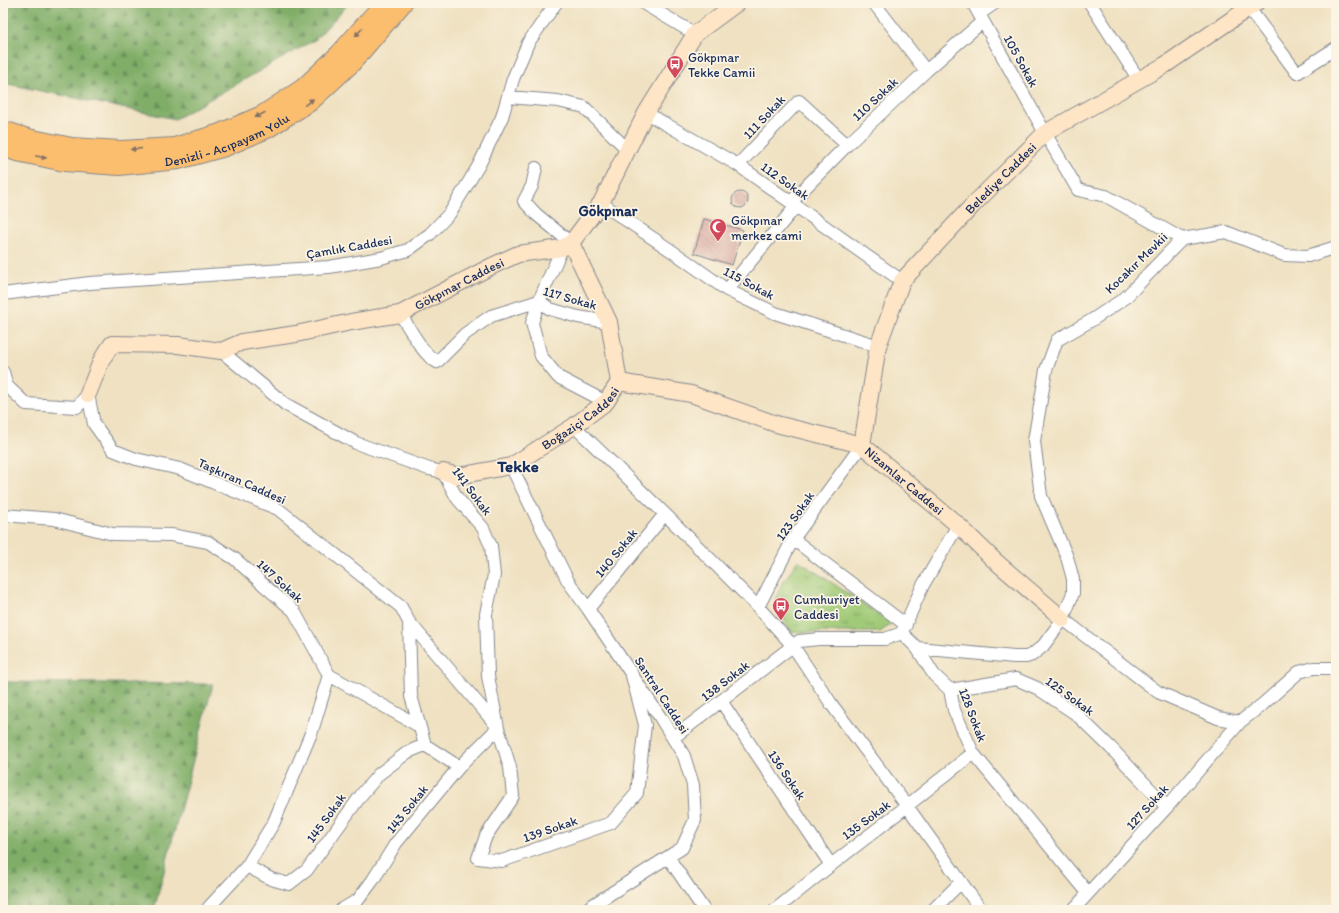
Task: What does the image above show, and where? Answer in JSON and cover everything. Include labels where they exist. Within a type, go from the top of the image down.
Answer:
[{"type":"main road","name":"Denizli - Acıpayam Yolu","points":[[3,130],[28,138],[72,147],[121,150],[174,147],[220,132],[262,115],[303,88],[339,54],[384,3]]},
{"type":"main road","name":"Denizli - Acıpayam Yolu","points":[[3,148],[64,162],[119,166],[178,160],[225,147],[267,129],[310,102],[351,64],[403,3]]},
{"type":"street","name":"Çamlık Caddesi","points":[[3,294],[90,283],[329,267],[381,258],[408,250],[430,234],[450,213],[479,165],[502,117],[513,79],[528,43],[556,3]]},
{"type":"street","points":[[643,3],[695,34]]},
{"type":"street","points":[[606,402],[558,377],[541,356],[532,323],[539,301],[566,245],[601,203],[646,114],[695,34],[737,3]]},
{"type":"street","points":[[874,3],[926,71]]},
{"type":"street","name":"105 Sokak","points":[[973,3],[1078,190],[1106,196],[1182,239]]},
{"type":"street","name":"110 Sokak","points":[[727,290],[794,204],[847,145],[926,71],[995,3]]},
{"type":"street","points":[[1090,3],[1139,80]]},
{"type":"street","points":[[1250,5],[1297,73],[1336,48]]},
{"type":"street","name":"Belediye Caddesi","points":[[862,446],[878,346],[902,281],[972,206],[1045,133],[1165,65],[1250,5]]},
{"type":"street","points":[[508,96],[558,101],[584,107],[628,150]]},
{"type":"street","name":"111 Sokak","points":[[738,165],[799,101],[847,145]]},
{"type":"street","name":"112 Sokak","points":[[646,114],[738,165],[902,281]]},
{"type":"street","points":[[536,168],[532,186],[524,201],[566,245]]},
{"type":"street","name":"115 Sokak","points":[[601,203],[727,290],[775,313],[878,346]]},
{"type":"street","name":"Kocakır Mevkii","points":[[917,648],[1026,657],[1038,651],[1043,646],[1063,619],[1073,593],[1073,579],[1066,557],[1041,496],[1034,441],[1046,370],[1057,340],[1092,320],[1125,298],[1182,239],[1226,232],[1284,256],[1308,256],[1336,248]]},
{"type":"street","name":"Gökpınar Caddesi","points":[[88,394],[102,360],[112,344],[178,345],[221,350],[242,342],[296,334],[351,322],[400,314],[490,266],[518,254],[566,245]]},
{"type":"street","name":"Boğaziçi Caddesi","points":[[443,472],[458,476],[511,466],[574,426],[606,402],[619,382],[609,322],[566,245]]},
{"type":"street","name":"117 Sokak","points":[[400,314],[418,342],[432,359],[437,362],[464,334],[491,316],[539,301],[550,309],[578,317],[609,322]]},
{"type":"street","name":"141 Sokak","points":[[221,350],[285,404],[356,444],[443,472],[457,498],[483,528],[491,546],[494,575],[486,614],[488,676],[498,728]]},
{"type":"street","points":[[3,372],[7,386],[26,404],[77,407],[88,394]]},
{"type":"street","name":"Nizamlar Caddesi","points":[[619,382],[691,394],[776,424],[862,446],[958,525],[994,560],[1063,619]]},
{"type":"street","name":"Taşkıran Caddesi","points":[[88,394],[94,424],[113,450],[136,459],[180,468],[278,509],[401,607],[409,622],[498,728]]},
{"type":"street","points":[[574,426],[758,607],[793,646],[832,705],[907,806],[981,910]]},
{"type":"street","name":"123 Sokak","points":[[758,607],[793,539],[862,446]]},
{"type":"street","name":"Santral Caddesi","points":[[511,466],[568,581],[631,672],[673,738],[684,756],[693,785],[695,820],[682,848],[585,910]]},
{"type":"street","name":"140 Sokak","points":[[588,609],[665,514]]},
{"type":"street","name":"147 Sokak","points":[[3,515],[54,519],[113,534],[171,535],[208,542],[235,558],[294,611],[329,675]]},
{"type":"street","points":[[793,646],[799,641],[819,639],[885,639],[904,629],[923,586],[958,525]]},
{"type":"street","name":"128 Sokak","points":[[793,539],[904,629],[934,675],[950,690],[954,710],[973,753],[1088,893]]},
{"type":"street","points":[[1063,619],[1158,692],[1218,718],[1240,722]]},
{"type":"street","points":[[409,622],[411,696],[425,745],[459,767]]},
{"type":"street","name":"138 Sokak","points":[[673,738],[793,646]]},
{"type":"street","name":"127 Sokak","points":[[1073,910],[1167,807],[1240,722],[1299,672],[1314,668],[1331,668],[1336,671]]},
{"type":"street","name":"139 Sokak","points":[[498,728],[510,767],[513,796],[486,836],[478,858],[502,861],[611,822],[636,793],[645,725],[631,672]]},
{"type":"street","points":[[208,910],[209,907],[247,866],[274,822],[312,731],[329,675],[419,726]]},
{"type":"street","name":"125 Sokak","points":[[950,690],[1016,679],[1037,688],[1076,714],[1111,748],[1167,807]]},
{"type":"street","name":"136 Sokak","points":[[721,701],[831,865]]},
{"type":"street","name":"143 Sokak","points":[[341,910],[358,900],[396,844],[459,767],[498,728]]},
{"type":"street","name":"145 Sokak","points":[[247,866],[271,879],[289,884],[307,870],[362,794],[379,774],[408,752],[425,745]]},
{"type":"street","name":"135 Sokak","points":[[775,910],[973,753]]},
{"type":"street","points":[[668,857],[704,910]]},
{"type":"street","points":[[933,910],[961,882]]},
{"type":"green space","points":[[3,3],[349,3],[316,39],[175,119],[3,83]]},
{"type":"green space","points":[[798,560],[892,623],[880,632],[791,632],[775,599],[781,586]]},
{"type":"green space","points":[[3,682],[213,684],[154,910],[3,910]]},
{"type":"building","points":[[740,192],[747,197],[748,200],[743,207],[740,208],[733,203],[732,200],[737,193]]},
{"type":"building","name":"Gökpınar merkez cami","points":[[704,219],[743,230],[732,265],[694,253]]},
{"type":"place","name":"Gökpınar Tekke Camii","points":[[675,79]]},
{"type":"place","name":"Gökpınar merkez cami","points":[[718,242]]},
{"type":"place","name":"Cumhuriyet Caddesi","points":[[781,621]]},
{"type":"district","name":"Gökpınar","points":[[608,211]]},
{"type":"district","name":"Tekke","points":[[518,466]]}]
